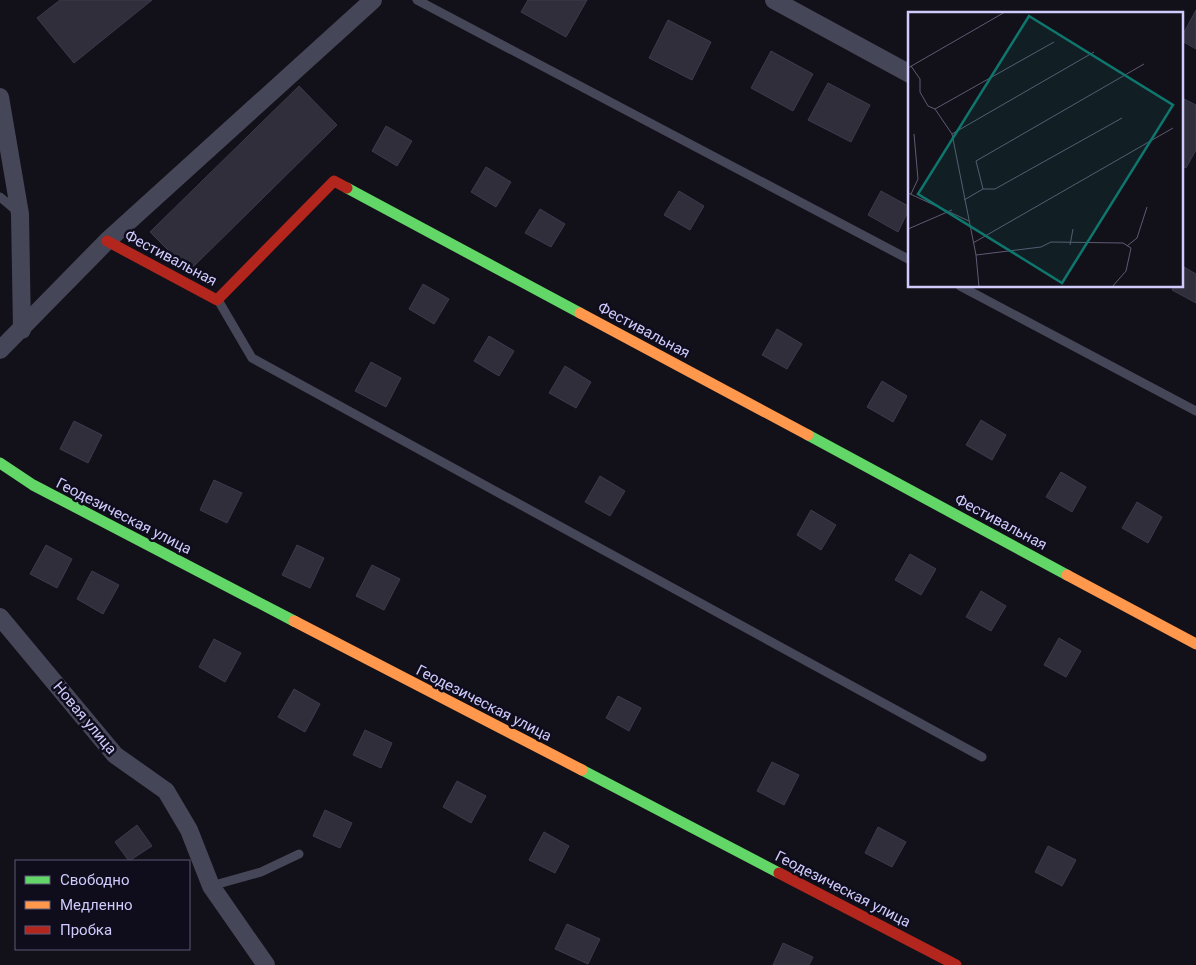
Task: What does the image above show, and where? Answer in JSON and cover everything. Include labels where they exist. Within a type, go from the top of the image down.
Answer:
[{"type":"street","points":[[0,350],[22,330],[107,241],[373,0]]},
{"type":"street","points":[[774,0],[908,73]]},
{"type":"street","points":[[0,97],[20,214],[22,330]]},
{"type":"street","name":"Фестивальная","points":[[107,241],[217,300],[334,181],[1196,644]]},
{"type":"street","name":"Геодезическая улица","points":[[0,463],[33,485],[956,965]]},
{"type":"street","name":"Новая улица","points":[[0,617],[115,755],[166,790],[189,830],[211,886],[266,965]]},
{"type":"lane","points":[[417,0],[908,259]]},
{"type":"lane","points":[[0,197],[20,214]]},
{"type":"lane","points":[[964,288],[1196,411]]},
{"type":"lane","points":[[217,300],[252,358],[982,757]]},
{"type":"lane","points":[[211,886],[262,872],[298,854]]},
{"type":"building","points":[[60,0],[152,0],[74,63],[37,18]]},
{"type":"building","points":[[528,0],[587,0],[566,37],[521,12]]},
{"type":"building","points":[[1196,10],[1196,49],[1184,42],[1184,32]]},
{"type":"building","points":[[668,20],[711,42],[692,80],[649,58]]},
{"type":"building","points":[[771,51],[813,74],[793,111],[751,88]]},
{"type":"building","points":[[828,83],[870,105],[851,142],[808,120]]},
{"type":"building","points":[[299,86],[337,125],[189,271],[150,232]]},
{"type":"building","points":[[1184,99],[1196,105],[1196,150],[1186,168],[1184,167]]},
{"type":"building","points":[[386,126],[412,141],[397,166],[372,151]]},
{"type":"building","points":[[486,167],[511,182],[496,207],[471,192]]},
{"type":"building","points":[[679,191],[704,206],[690,230],[664,215]]},
{"type":"building","points":[[881,191],[908,206],[908,211],[898,232],[868,215]]},
{"type":"building","points":[[540,209],[565,224],[551,247],[525,233]]},
{"type":"building","points":[[1184,267],[1196,274],[1196,303],[1172,290],[1173,288],[1184,288]]},
{"type":"building","points":[[423,284],[449,299],[434,324],[409,309]]},
{"type":"building","points":[[777,329],[802,344],[787,369],[762,355]]},
{"type":"building","points":[[489,336],[514,351],[499,376],[474,361]]},
{"type":"building","points":[[371,362],[401,378],[386,407],[355,391]]},
{"type":"building","points":[[565,366],[591,382],[576,408],[549,393]]},
{"type":"building","points":[[882,381],[907,396],[893,422],[867,407]]},
{"type":"building","points":[[981,420],[1006,435],[992,460],[966,445]]},
{"type":"building","points":[[74,421],[102,435],[88,463],[60,449]]},
{"type":"building","points":[[1061,472],[1086,487],[1072,512],[1046,497]]},
{"type":"building","points":[[600,476],[625,491],[610,516],[585,502]]},
{"type":"building","points":[[214,480],[242,493],[227,523],[200,510]]},
{"type":"building","points":[[1137,502],[1162,517],[1148,543],[1122,528]]},
{"type":"building","points":[[811,510],[836,525],[821,550],[797,535]]},
{"type":"building","points":[[46,545],[72,559],[57,588],[30,574]]},
{"type":"building","points":[[297,545],[324,558],[310,588],[282,575]]},
{"type":"building","points":[[910,554],[936,569],[921,595],[895,580]]},
{"type":"building","points":[[372,565],[400,579],[384,610],[356,596]]},
{"type":"building","points":[[92,571],[119,585],[103,614],[77,599]]},
{"type":"building","points":[[981,591],[1006,606],[991,631],[966,617]]},
{"type":"building","points":[[1059,638],[1081,651],[1066,677],[1044,665]]},
{"type":"building","points":[[214,639],[241,653],[225,682],[199,667]]},
{"type":"building","points":[[294,689],[320,704],[305,732],[278,717]]},
{"type":"building","points":[[618,696],[641,708],[629,731],[606,718]]},
{"type":"building","points":[[365,730],[392,743],[381,768],[353,755]]},
{"type":"building","points":[[772,762],[799,775],[784,805],[757,791]]},
{"type":"building","points":[[457,781],[486,796],[471,823],[443,807]]},
{"type":"building","points":[[325,810],[352,823],[340,848],[313,836]]},
{"type":"building","points":[[137,825],[152,846],[128,860],[115,842]]},
{"type":"building","points":[[878,827],[906,842],[892,867],[865,853]]},
{"type":"building","points":[[544,832],[569,846],[555,873],[529,860]]},
{"type":"building","points":[[1048,846],[1076,860],[1062,886],[1035,872]]},
{"type":"building","points":[[567,924],[600,939],[588,964],[555,949]]},
{"type":"building","points":[[783,943],[813,957],[809,965],[773,965]]},
{"type":"traffic: fast","points":[[347,188],[580,313]]},
{"type":"traffic: fast","points":[[808,435],[1067,575]]},
{"type":"traffic: fast","points":[[0,463],[33,485],[294,621]]},
{"type":"traffic: fast","points":[[582,770],[779,873]]},
{"type":"traffic: slow","points":[[580,313],[808,435]]},
{"type":"traffic: slow","points":[[1067,575],[1196,644]]},
{"type":"traffic: slow","points":[[294,621],[582,770]]},
{"type":"traffic: jam","points":[[107,241],[217,300],[334,181],[347,188]]},
{"type":"traffic: jam","points":[[779,873],[956,965]]}]
